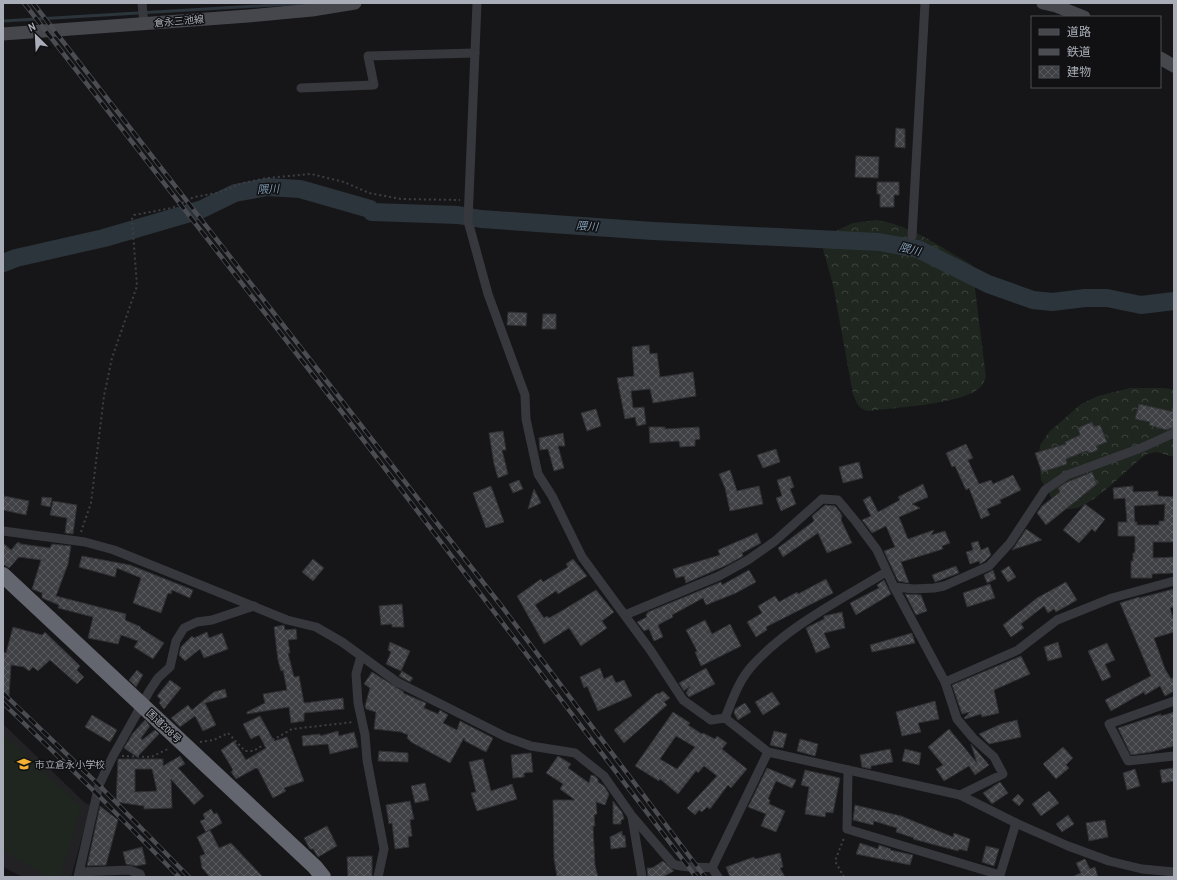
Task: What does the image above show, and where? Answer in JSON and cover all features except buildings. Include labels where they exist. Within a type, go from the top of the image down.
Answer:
[{"type":"highway","name":"国道208号","points":[[3,575],[315,867],[323,877]]},
{"type":"main road","name":"倉永三池線","points":[[3,34],[312,10],[355,3]]},
{"type":"main road","points":[[1052,4],[1082,16]]},
{"type":"main road","points":[[1161,59],[1174,66]]},
{"type":"street","points":[[142,3],[144,24]]},
{"type":"street","points":[[477,3],[468,221],[488,294],[525,395],[526,419],[538,474],[552,496],[582,557],[651,651],[683,700],[711,720],[725,718],[768,752],[960,795],[1016,823],[1068,846],[1109,861],[1142,869],[1174,872]]},
{"type":"street","points":[[912,236],[925,3]]},
{"type":"street","points":[[302,88],[374,85],[368,56],[475,53]]},
{"type":"street","points":[[894,586],[914,589],[944,586],[989,566],[1010,543],[1045,490],[1067,475],[1141,448],[1174,433]]},
{"type":"street","points":[[625,615],[719,576],[748,560],[775,542],[822,499],[838,500],[857,522],[876,550],[886,572],[945,682],[957,719],[973,738],[994,757],[1003,774],[960,795]]},
{"type":"street","points":[[3,531],[78,541],[114,550],[287,620],[316,627],[361,656],[397,682],[506,737],[531,746],[575,753],[604,776],[632,816],[673,864],[679,866],[712,868],[718,877]]},
{"type":"street","points":[[725,718],[738,685],[751,667],[784,638],[853,591],[886,572]]},
{"type":"street","points":[[945,682],[1018,650],[1057,620],[1112,598],[1174,581]]},
{"type":"street","points":[[141,877],[140,874],[129,870],[79,874],[99,786],[113,756],[158,678],[170,667],[176,641],[184,628],[197,622],[212,620],[254,606]]},
{"type":"street","points":[[361,656],[356,674],[358,703],[384,849],[378,877]]},
{"type":"street","points":[[1174,701],[1109,724],[1128,761],[1174,756]]},
{"type":"street","points":[[712,868],[768,752]]},
{"type":"street","points":[[848,770],[847,829],[1002,876],[1016,823]]},
{"type":"street","points":[[632,816],[642,877]]},
{"type":"path","points":[[78,541],[91,503],[104,396],[112,358],[137,286],[135,238],[132,219],[134,216],[172,208],[194,197],[217,193],[243,183],[267,178],[311,174],[344,182],[369,193],[401,199],[470,200]]},
{"type":"path","points":[[113,756],[151,757],[170,748],[214,740],[228,733],[245,751],[253,751],[292,729],[362,721]]},
{"type":"path","points":[[844,877],[835,862],[847,829]]},
{"type":"shaded area","name":"市立倉永小学校","points":[[3,724],[85,803],[91,805],[71,877],[23,877],[3,867]]},
{"type":"green space","points":[[876,220],[914,232],[972,265],[986,377],[982,386],[977,390],[968,395],[955,399],[908,407],[867,411],[861,408],[856,402],[853,394],[833,285],[820,238],[853,223]]},
{"type":"green space","points":[[1130,388],[1165,388],[1174,390],[1174,457],[1157,452],[1147,454],[1088,503],[1078,508],[1069,509],[1055,504],[1041,480],[1039,457],[1040,445],[1049,432],[1081,404],[1098,396]]},
{"type":"green space","name":"市立倉永小学校","points":[[3,735],[81,807],[60,877],[48,877],[3,850]]},
{"type":"waterway","points":[[3,21],[308,3]]},
{"type":"waterway","name":"隈川","points":[[3,263],[16,258],[104,238],[200,210],[235,193],[267,187],[300,189],[370,209],[372,212],[458,215],[481,219],[653,231],[879,242],[918,249],[988,284],[1033,300],[1052,302],[1085,298],[1107,298],[1141,305],[1174,301]]},
{"type":"railway","points":[[24,3],[348,420],[696,877]]},
{"type":"railway","points":[[33,3],[503,608],[705,877]]},
{"type":"railway","points":[[3,693],[99,785],[189,877]]},
{"type":"railway","points":[[3,703],[97,794],[179,877]]},
{"type":"place","name":"市立倉永小学校","points":[[24,764]]}]
